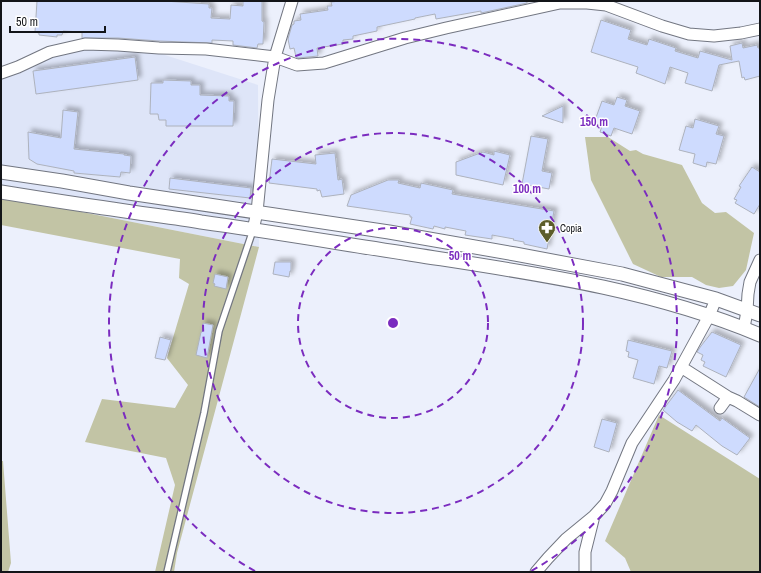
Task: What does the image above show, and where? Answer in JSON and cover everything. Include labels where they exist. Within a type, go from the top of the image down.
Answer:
[{"type":"street","points":[[253,230],[268,100],[275,57],[292,1]]},
{"type":"street","points":[[1,73],[50,52],[85,44],[206,49],[275,57],[297,65],[324,63],[412,36],[560,2],[606,5],[662,26],[689,34],[714,36],[760,30]]},
{"type":"street","points":[[1,172],[389,232],[622,274],[716,299],[760,315]]},
{"type":"street","points":[[1,192],[489,267],[575,282],[647,297],[709,316],[760,335]]},
{"type":"street","points":[[744,328],[750,282],[760,260]]},
{"type":"street","points":[[536,572],[566,539],[594,516],[605,504],[632,443],[674,380],[709,316],[716,299]]},
{"type":"street","points":[[681,367],[728,397],[760,415]]},
{"type":"street","points":[[720,408],[728,397]]},
{"type":"street","points":[[585,572],[585,552],[594,516]]},
{"type":"lane","points":[[167,572],[204,413],[219,331],[253,230]]},
{"type":"shaded area","points":[[140,47],[258,85],[259,247],[1,196],[1,70],[38,53]]},
{"type":"green space","points":[[585,137],[608,137],[630,151],[636,150],[643,154],[682,165],[702,203],[715,213],[726,212],[754,233],[746,270],[733,286],[719,288],[706,285],[692,277],[661,277],[633,264],[591,180]]},
{"type":"green space","points":[[1,196],[259,247],[177,553],[174,572],[155,572],[175,485],[166,458],[85,442],[102,399],[175,408],[188,385],[167,358],[189,284],[179,278],[180,259],[1,225]]},
{"type":"green space","points":[[659,415],[760,479],[760,572],[631,572],[625,558],[605,541]]},
{"type":"green space","points":[[1,461],[3,461],[11,563],[8,572],[1,572]]},
{"type":"building","points":[[37,1],[164,1],[209,4],[209,8],[212,8],[211,18],[230,19],[231,5],[243,6],[243,1],[262,1],[262,21],[264,22],[263,44],[258,44],[257,48],[233,45],[233,41],[212,40],[212,43],[118,38],[82,38],[82,32],[63,31],[62,35],[57,35],[57,37],[39,35],[39,33],[35,32]]},
{"type":"building","points":[[527,1],[527,3],[481,13],[481,11],[436,19],[435,14],[415,18],[377,27],[377,31],[353,36],[353,39],[343,40],[343,44],[317,48],[318,56],[296,57],[294,48],[290,49],[288,39],[294,21],[301,20],[300,14],[328,10],[327,6],[332,6],[331,2]]},
{"type":"building","points":[[601,20],[631,30],[628,39],[647,45],[649,39],[676,48],[675,51],[698,58],[700,51],[732,60],[730,46],[742,43],[743,48],[757,45],[758,48],[760,48],[760,76],[745,80],[744,77],[742,78],[739,61],[719,65],[712,91],[685,83],[688,73],[670,67],[665,84],[636,73],[638,67],[591,52]]},
{"type":"building","points":[[135,57],[138,80],[36,94],[33,71]]},
{"type":"building","points":[[163,80],[191,81],[191,85],[200,85],[200,95],[229,96],[229,101],[234,101],[233,126],[166,126],[166,120],[159,120],[158,114],[150,114],[151,83],[163,83]]},
{"type":"building","points":[[617,97],[627,100],[625,106],[640,111],[632,134],[614,128],[611,136],[600,132],[602,126],[594,123],[602,101],[614,105]]},
{"type":"building","points":[[563,106],[563,123],[542,116]]},
{"type":"building","points":[[63,110],[78,112],[74,149],[131,156],[130,173],[121,172],[120,177],[74,173],[74,171],[37,164],[29,159],[28,132],[61,138]]},
{"type":"building","points":[[695,119],[719,126],[716,134],[724,136],[716,164],[707,162],[706,167],[693,163],[695,154],[679,150],[686,126],[693,128]]},
{"type":"building","points":[[531,136],[548,139],[542,171],[552,173],[549,189],[522,184]]},
{"type":"building","points":[[494,151],[510,155],[503,185],[456,175],[456,162],[483,152],[494,155]]},
{"type":"building","points":[[335,153],[338,180],[342,179],[344,194],[322,197],[320,190],[317,191],[317,189],[269,183],[272,159],[316,164],[315,155]]},
{"type":"building","points":[[752,167],[760,172],[760,204],[754,214],[735,203],[737,200],[734,199],[741,187],[739,186]]},
{"type":"building","points":[[170,178],[251,188],[250,198],[169,189]]},
{"type":"building","points":[[388,180],[399,180],[398,183],[420,188],[421,183],[453,190],[452,194],[554,211],[547,249],[524,244],[524,242],[513,240],[514,239],[492,235],[492,239],[465,235],[466,231],[445,227],[445,229],[434,226],[433,229],[410,224],[412,217],[410,217],[410,215],[347,206],[351,195]]},
{"type":"building","points":[[275,262],[291,262],[289,277],[273,274]]},
{"type":"building","points":[[215,274],[228,277],[226,289],[214,286],[215,284],[213,283]]},
{"type":"building","points":[[203,323],[213,325],[207,358],[196,355]]},
{"type":"building","points":[[712,332],[741,345],[726,377],[703,366],[705,362],[701,360],[703,355],[697,352]]},
{"type":"building","points":[[160,337],[171,340],[165,360],[155,358]]},
{"type":"building","points":[[628,340],[672,351],[667,368],[659,366],[654,384],[633,378],[638,360],[628,357],[629,352],[626,351]]},
{"type":"building","points":[[760,368],[760,407],[744,397]]},
{"type":"building","points":[[678,390],[720,421],[722,418],[750,438],[737,455],[722,446],[696,425],[692,431],[677,422],[663,410]]},
{"type":"building","points":[[602,419],[617,423],[609,452],[594,447]]},
{"type":"place","name":"Copia","points":[[547,243]]}]
